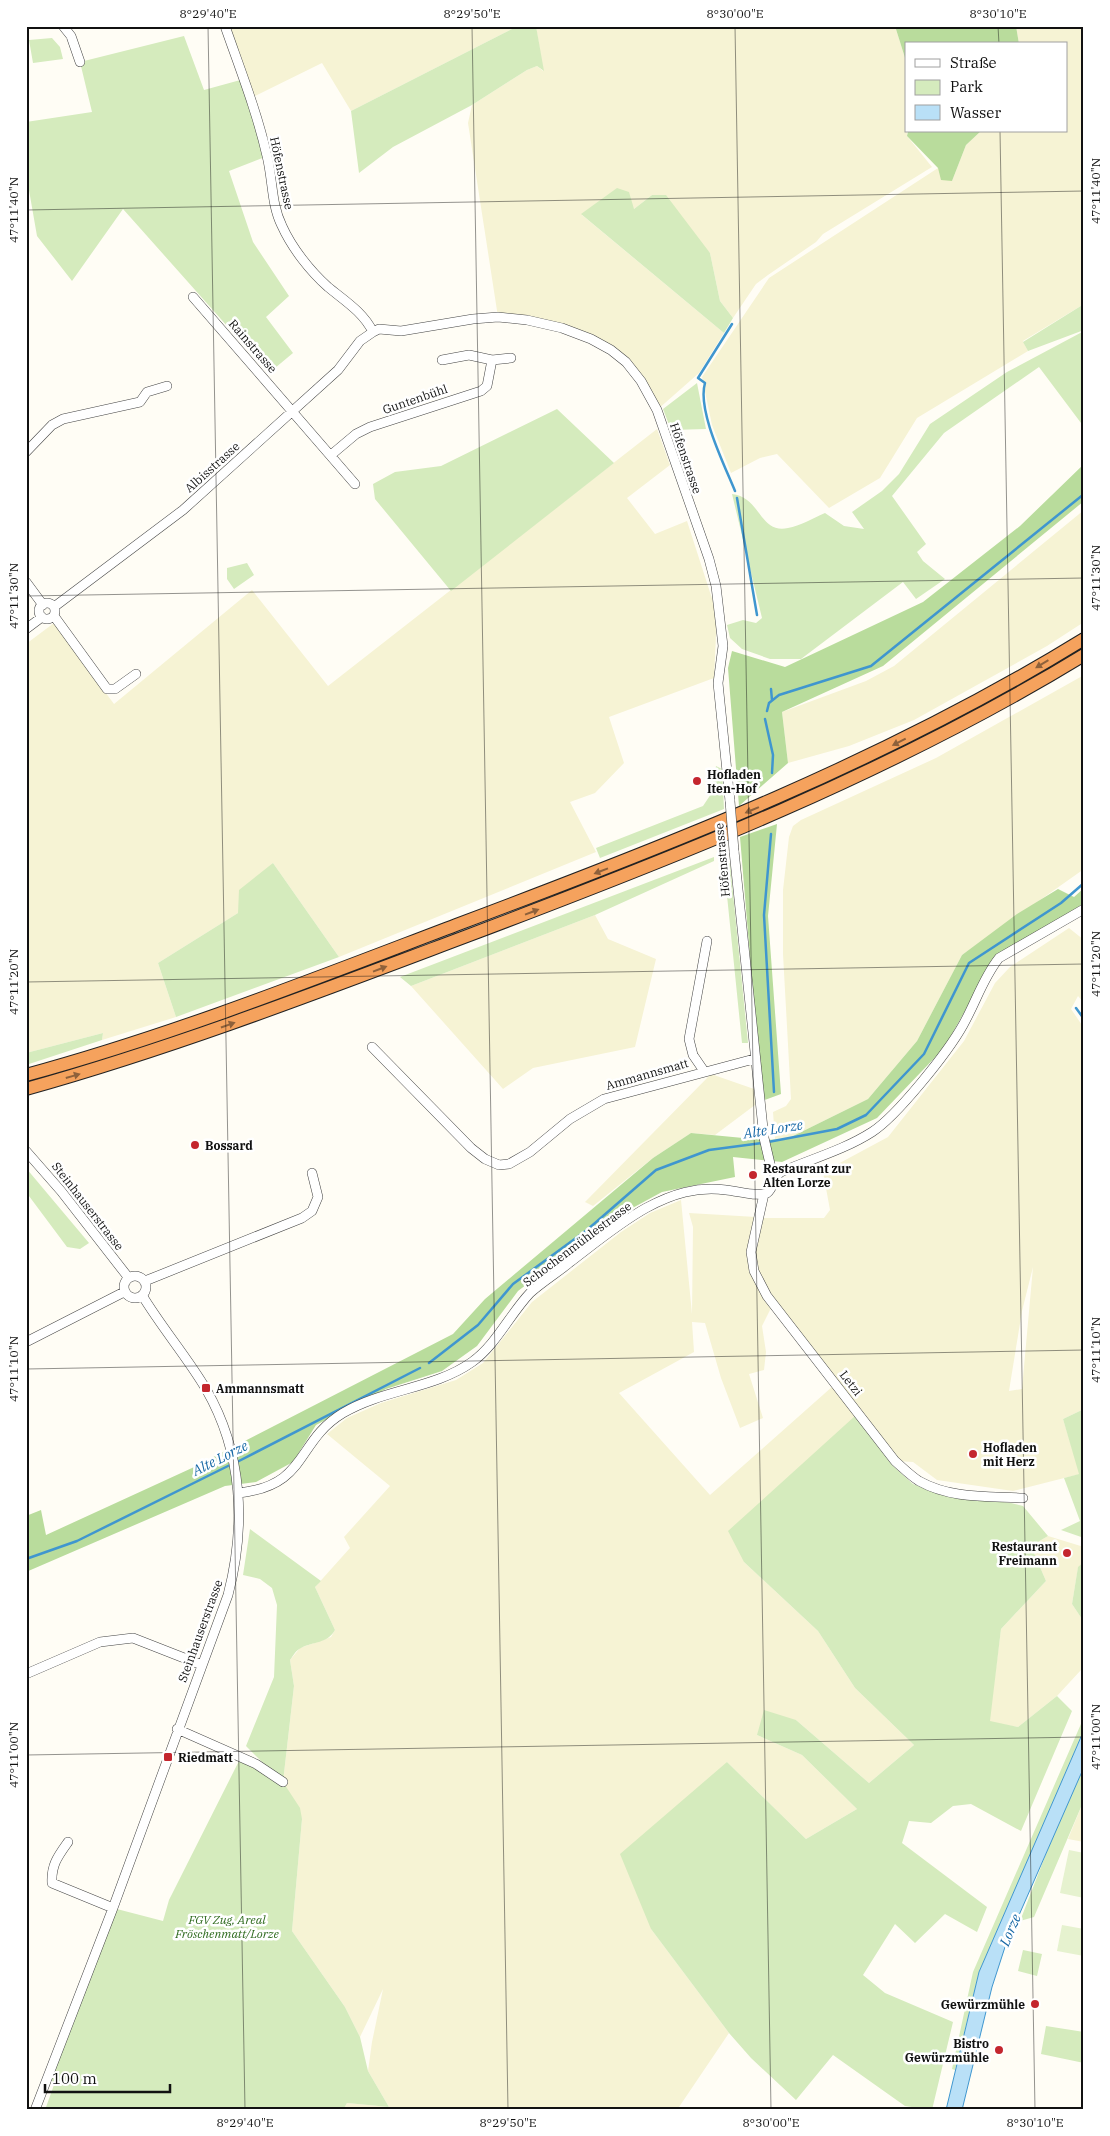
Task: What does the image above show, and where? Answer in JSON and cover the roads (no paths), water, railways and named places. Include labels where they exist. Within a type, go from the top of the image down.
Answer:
[{"type":"highway","points":[[26,1075],[127,1045],[266,996],[594,873],[737,816],[846,768],[923,730],[1007,685],[1084,639]]},
{"type":"highway","points":[[26,1089],[99,1068],[237,1022],[684,853],[790,809],[891,762],[988,711],[1084,655]]},
{"type":"street","name":"Höfenstrasse","points":[[225,26],[251,98],[272,179],[274,206],[282,227],[305,262],[327,286],[368,320],[373,332],[379,329],[401,331],[482,318],[527,320],[562,328],[591,339],[626,362],[641,381],[656,410],[709,559],[716,586],[723,646],[718,683],[754,1059],[768,1160],[776,1176]]},
{"type":"street","points":[[67,27],[80,62]]},
{"type":"street","name":"Rainstrasse","points":[[193,297],[355,484]]},
{"type":"street","name":"Albisstrasse","points":[[54,611],[183,510],[294,412],[338,370],[360,341],[373,332]]},
{"type":"street","points":[[442,360],[469,355],[492,360],[511,358]]},
{"type":"street","name":"Guntenbühl","points":[[331,455],[356,434],[370,428],[481,392],[487,386],[492,360]]},
{"type":"street","points":[[26,452],[52,425],[63,419],[140,402],[147,392],[167,386]]},
{"type":"street","points":[[26,582],[43,605]]},
{"type":"street","points":[[43,605],[48,604],[54,611],[108,689],[115,689],[136,674]]},
{"type":"street","points":[[42,617],[40,611],[43,605]]},
{"type":"street","points":[[42,617],[47,619],[54,611]]},
{"type":"street","points":[[26,629],[42,617]]},
{"type":"street","points":[[764,1194],[771,1190],[776,1176],[781,1172],[851,1144],[877,1128],[906,1098],[952,1041],[963,1025],[990,968],[999,958],[1084,909]]},
{"type":"street","points":[[704,1071],[693,1055],[689,1039],[691,1018],[706,941]]},
{"type":"street","name":"Ammannsmatt","points":[[372,1047],[471,1148],[485,1159],[499,1165],[509,1164],[530,1152],[570,1119],[604,1099],[754,1059]]},
{"type":"street","name":"Steinhauserstrasse","points":[[26,1151],[61,1191],[128,1277]]},
{"type":"street","points":[[145,1282],[302,1218],[312,1210],[318,1196],[312,1173]]},
{"type":"street","name":"Schochenmühlestrasse","points":[[239,1493],[276,1484],[286,1476],[325,1426],[343,1413],[374,1398],[454,1374],[474,1361],[532,1291],[614,1229],[646,1208],[682,1192],[705,1188],[764,1194]]},
{"type":"street","name":"Letzi","points":[[764,1194],[751,1252],[754,1271],[767,1296],[895,1461],[918,1481],[940,1491],[964,1495],[1023,1498]]},
{"type":"street","points":[[137,1276],[145,1282],[146,1289],[142,1295],[131,1298],[124,1292],[123,1284],[128,1277],[137,1276]]},
{"type":"street","points":[[26,1342],[124,1292]]},
{"type":"street","name":"Steinhauserstrasse","points":[[35,2110],[113,1908],[177,1729],[228,1596],[234,1575],[239,1543],[238,1482],[228,1436],[206,1388],[142,1295]]},
{"type":"street","points":[[26,1674],[100,1642],[133,1638],[202,1665]]},
{"type":"street","points":[[177,1729],[256,1764],[283,1782]]},
{"type":"street","points":[[68,1842],[55,1861],[52,1871],[52,1883],[113,1908]]},
{"type":"water","name":"Lorze","points":[[1084,1730],[1084,1767],[1005,1947],[992,1987],[962,2110],[946,2110],[979,1972]]},
{"type":"waterway","points":[[732,324],[698,378],[705,383],[704,394],[708,422],[735,491]]},
{"type":"waterway","points":[[767,711],[769,703],[779,695],[871,666],[1084,494]]},
{"type":"waterway","points":[[737,498],[757,615]]},
{"type":"waterway","points":[[771,689],[772,700]]},
{"type":"waterway","points":[[765,719],[773,755],[772,773]]},
{"type":"waterway","points":[[771,834],[764,915],[774,1092]]},
{"type":"waterway","name":"Alte Lorze","points":[[768,1142],[837,1129],[866,1115],[924,1054],[969,963],[1061,903],[1084,883]]},
{"type":"waterway","points":[[1076,1008],[1084,1019]]},
{"type":"waterway","name":"Alte Lorze","points":[[429,1363],[478,1325],[513,1284],[587,1230],[656,1170],[709,1150],[762,1143]]},
{"type":"waterway","name":"Alte Lorze","points":[[237,1462],[420,1368]]},
{"type":"waterway","name":"Alte Lorze","points":[[26,1559],[77,1541],[232,1464]]},
{"type":"place","name":"Hofladen Iten-Hof","points":[[697,781]]},
{"type":"place","name":"Bossard","points":[[195,1145]]},
{"type":"place","name":"Restaurant zur Alten Lorze","points":[[753,1175]]},
{"type":"place","name":"Ammannsmatt","points":[[206,1388]]},
{"type":"place","name":"Hofladen mit Herz","points":[[973,1454]]},
{"type":"place","name":"Restaurant Freimann","points":[[1067,1553]]},
{"type":"place","name":"Riedmatt","points":[[168,1757]]},
{"type":"place","name":"Gewürzmühle","points":[[1035,2004]]},
{"type":"place","name":"Bistro Gewürzmühle","points":[[999,2050]]},
{"type":"park label","name":"FGV Zug, Areal Fröschenmatt/Lorze","points":[[227,1926]]}]
